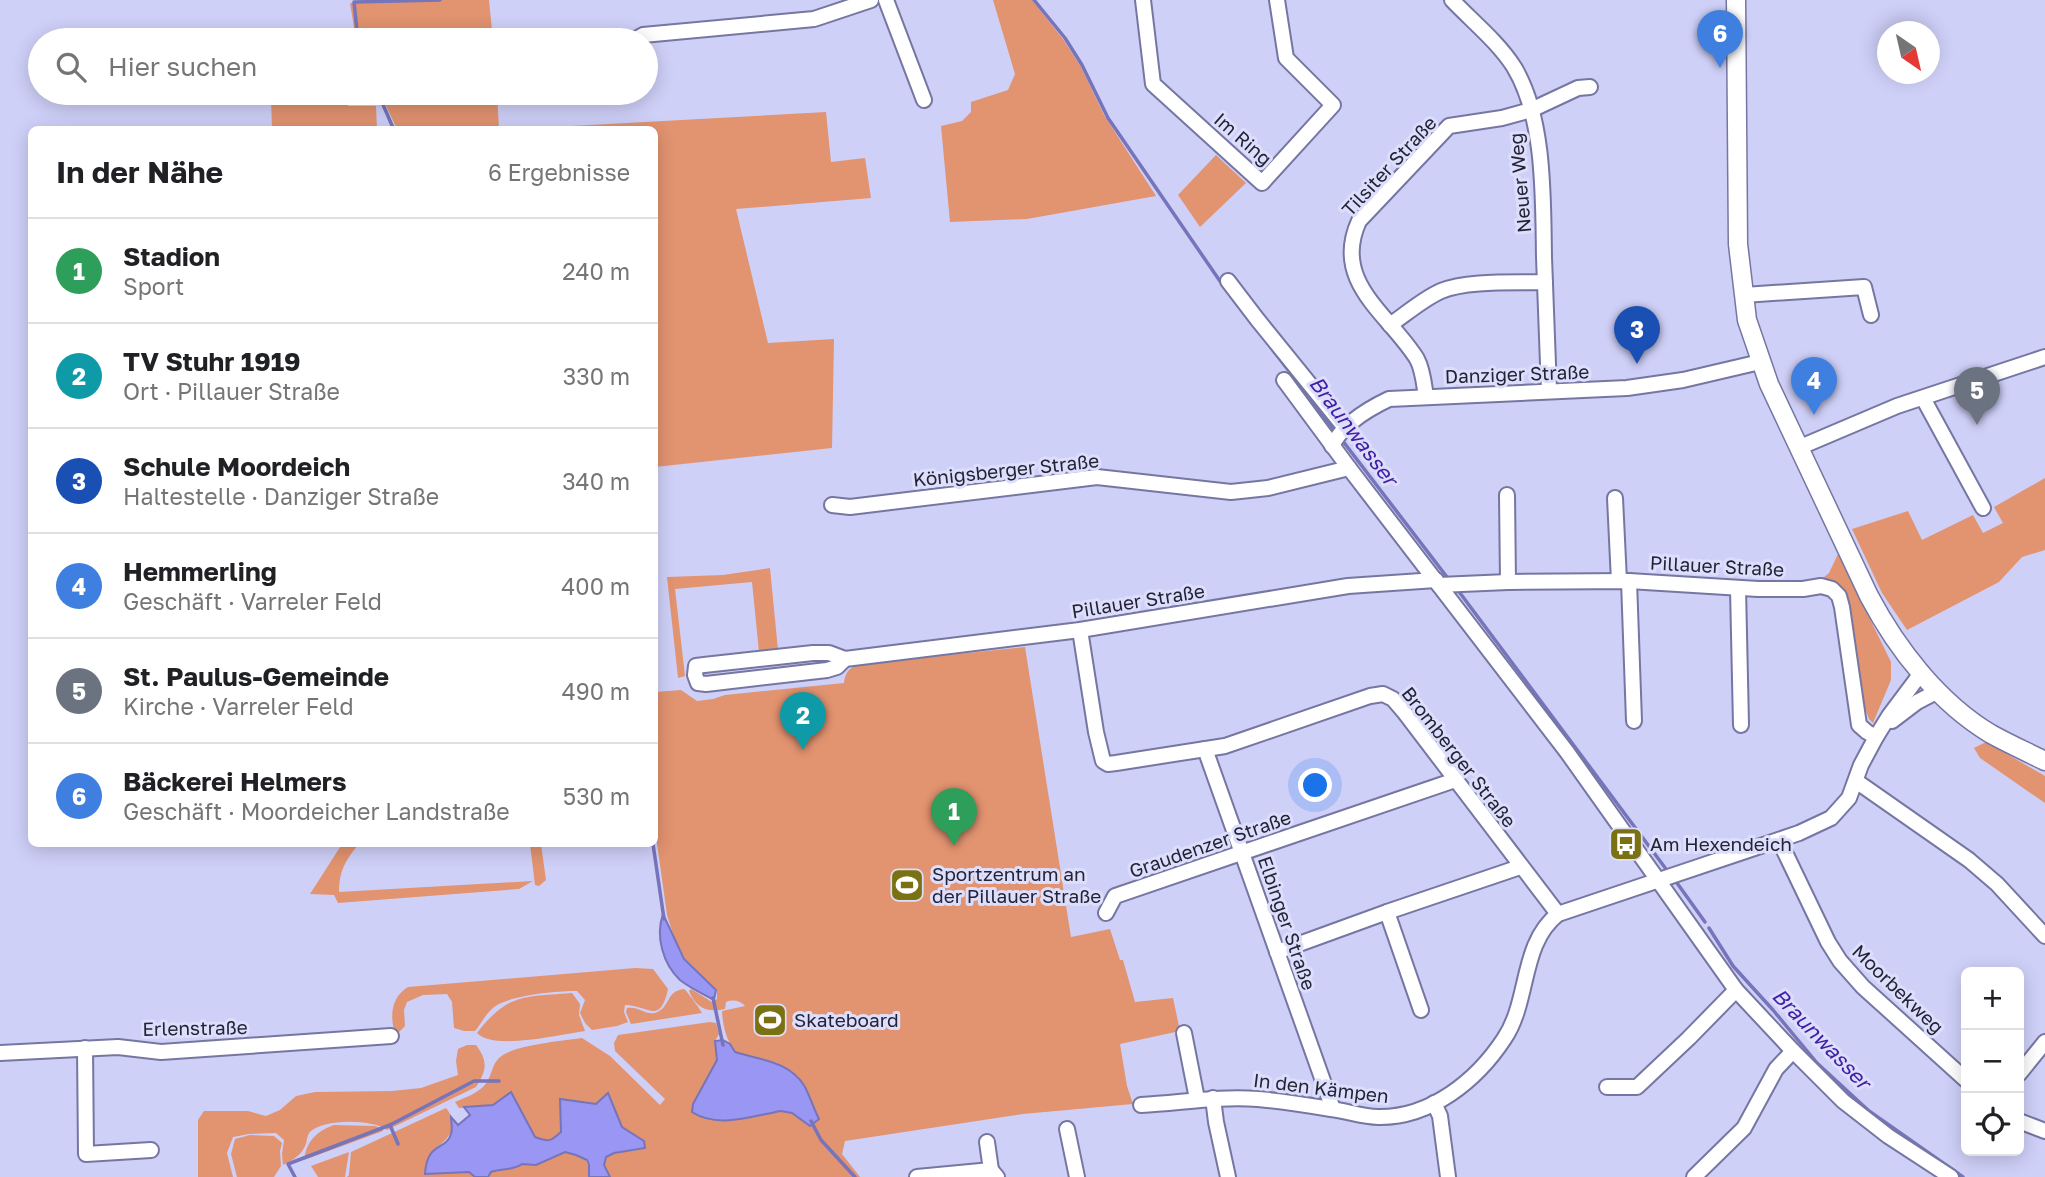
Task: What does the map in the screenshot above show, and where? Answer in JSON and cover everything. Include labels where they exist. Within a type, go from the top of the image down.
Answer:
[{"type":"main road","points":[[1736,0],[1738,244],[1747,320],[1760,362],[1798,448],[1880,617],[1909,658],[1950,703],[1984,729],[2045,761]]},
{"type":"street","points":[[658,34],[814,19],[870,0]]},
{"type":"street","points":[[886,0],[924,100]]},
{"type":"street","name":"Im Ring","points":[[1143,0],[1153,84],[1262,183],[1333,105],[1286,58],[1277,0]]},
{"type":"street","name":"Neuer Weg","points":[[1452,0],[1502,51],[1514,68],[1531,110],[1542,184],[1549,391]]},
{"type":"street","name":"Tilsiter Straße","points":[[1426,397],[1417,360],[1364,291],[1352,268],[1350,246],[1359,221],[1449,126],[1502,118],[1531,110],[1578,88],[1590,87]]},
{"type":"street","points":[[1228,281],[1346,429]]},
{"type":"street","points":[[1390,325],[1439,292],[1448,289],[1497,283],[1545,282]]},
{"type":"street","points":[[1744,295],[1864,287],[1871,315]]},
{"type":"street","points":[[1798,448],[1868,418],[2045,357]]},
{"type":"street","name":"Danziger Straße","points":[[1334,443],[1364,413],[1389,399],[1653,385],[1760,362]]},
{"type":"street","points":[[1284,380],[1334,443],[1349,468],[1444,583],[1736,989],[1832,1091],[1859,1115],[1951,1177]]},
{"type":"street","points":[[1923,398],[1983,508]]},
{"type":"street","name":"Königsberger Straße","points":[[832,505],[850,507],[1097,477],[1231,492],[1251,491],[1349,468]]},
{"type":"street","points":[[1507,495],[1508,582]]},
{"type":"street","points":[[1615,498],[1634,721]]},
{"type":"street","name":"Pillauer Straße","points":[[845,659],[837,667],[827,670],[706,684],[698,682],[695,675],[696,666],[814,653],[829,653],[845,659],[1080,630],[1348,586],[1624,581],[1778,590],[1821,586],[1832,589],[1839,596],[1859,725],[1876,737]]},
{"type":"street","points":[[1738,588],[1741,724]]},
{"type":"street","name":"Bromberger Straße","points":[[1080,630],[1096,732],[1103,761],[1108,764],[1225,746],[1370,696],[1383,694],[1393,699],[1558,914]]},
{"type":"street","points":[[1558,914],[1812,829],[1831,818],[1849,798],[1861,765],[1889,716],[1922,672]]},
{"type":"street","points":[[1876,737],[1899,715],[1938,691]]},
{"type":"street","name":"Elbinger Straße","points":[[1205,750],[1332,1109]]},
{"type":"street","name":"Graudenzer Straße","points":[[1105,914],[1115,897],[1455,780]]},
{"type":"street","points":[[1856,781],[1969,860],[1997,884],[2045,936]]},
{"type":"street","name":"Moorbekweg","points":[[1779,840],[1828,942],[1840,961],[1863,986],[1961,1075]]},
{"type":"street","points":[[1277,952],[1520,867]]},
{"type":"street","points":[[1387,912],[1421,1010]]},
{"type":"street","name":"In den Kämpen","points":[[1141,1105],[1213,1098],[1261,1099],[1372,1117],[1388,1117],[1421,1109],[1466,1082],[1504,1040],[1520,1007],[1533,949],[1545,928],[1558,914]]},
{"type":"street","points":[[1607,1087],[1637,1087],[1736,989]]},
{"type":"street","points":[[1184,1033],[1197,1099]]},
{"type":"street","name":"Erlenstraße","points":[[0,1052],[118,1047],[161,1052],[391,1036]]},
{"type":"street","points":[[2024,1068],[2045,1042]]},
{"type":"street","points":[[85,1048],[86,1154],[151,1150]]},
{"type":"street","points":[[1694,1177],[1744,1128],[1776,1069],[1793,1051]]},
{"type":"street","points":[[1213,1098],[1228,1177]]},
{"type":"street","points":[[1434,1103],[1440,1116],[1448,1177]]},
{"type":"street","points":[[2024,1123],[2045,1132]]},
{"type":"street","points":[[1066,1129],[1077,1177]]},
{"type":"street","points":[[917,1177],[994,1173],[987,1142]]},
{"type":"shaded area","points":[[387,0],[489,0],[492,28],[354,28],[350,3]]},
{"type":"shaded area","points":[[993,0],[1032,0],[1081,67],[1104,115],[1156,196],[1027,219],[950,222],[941,126],[962,121],[971,112],[971,102],[1008,90],[1015,74]]},
{"type":"shaded area","points":[[271,105],[376,106],[377,126],[272,126]]},
{"type":"shaded area","points":[[386,105],[498,105],[499,126],[396,126]]},
{"type":"shaded area","points":[[826,112],[831,162],[865,158],[871,198],[736,209],[768,343],[834,339],[832,448],[658,467],[658,126],[572,126]]},
{"type":"shaded area","points":[[1216,155],[1246,183],[1200,227],[1178,195]]},
{"type":"shaded area","points":[[2045,478],[2045,550],[2022,557],[1999,582],[1907,630],[1882,593],[1852,529],[1908,511],[1922,540],[1973,515],[1983,533],[2003,523],[1994,507]]},
{"type":"shaded area","points":[[1838,554],[1891,662],[1891,680],[1873,723],[1865,708],[1850,604],[1840,587],[1823,578],[1829,573]]},
{"type":"shaded area","points":[[770,568],[778,650],[759,652],[752,582],[675,589],[685,676],[678,678],[667,577],[723,575]]},
{"type":"shaded area","name":"Sportzentrum an der Pillauer Straße","points":[[1025,647],[1071,937],[1110,929],[1120,960],[1123,960],[1135,1002],[1173,998],[1180,1031],[1120,1044],[1133,1104],[1023,1114],[845,1141],[842,1154],[860,1177],[610,1177],[604,1165],[606,1157],[613,1153],[638,1150],[630,1133],[622,1127],[608,1094],[596,1104],[560,1109],[561,1132],[549,1140],[535,1137],[511,1092],[493,1105],[459,1108],[455,1102],[481,1089],[499,1058],[505,1054],[538,1044],[582,1038],[610,1056],[660,1105],[665,1099],[615,1051],[614,1043],[618,1035],[710,1022],[716,1023],[719,1034],[715,1041],[717,1060],[702,1090],[734,1119],[781,1111],[792,1113],[811,1126],[818,1118],[811,1104],[778,1063],[735,1052],[732,1047],[722,1011],[745,1006],[731,1001],[726,1002],[725,1009],[708,1010],[695,1002],[689,991],[691,989],[712,1002],[717,999],[717,991],[685,959],[667,915],[657,847],[658,692],[681,690],[697,701],[725,695],[844,683],[849,670],[862,664]]},
{"type":"shaded area","points":[[1986,742],[2045,776],[2045,803],[1980,758],[1974,748]]},
{"type":"shaded area","points":[[340,847],[357,847],[344,866],[339,892],[533,881],[519,889],[338,903],[334,895],[310,894]]},
{"type":"shaded area","points":[[530,847],[541,847],[546,880],[539,886],[535,885]]},
{"type":"shaded area","points":[[663,914],[684,959],[716,990],[714,1000],[680,980],[669,966],[660,940]]},
{"type":"shaded area","points":[[635,968],[653,969],[668,989],[665,1000],[661,1007],[652,1011],[625,1005],[624,1012],[628,1022],[617,1026],[592,1030],[580,1013],[585,1000],[577,991],[545,993],[508,1000],[492,1009],[475,1031],[454,1028],[452,1002],[447,994],[423,995],[407,1002],[404,1010],[405,1026],[399,1032],[394,1030],[392,1018],[395,1001],[408,987]]},
{"type":"shaded area","points":[[684,989],[702,1013],[631,1024],[627,1008],[655,1013],[664,1007],[674,993]]},
{"type":"shaded area","points":[[572,993],[580,1004],[579,1015],[585,1031],[512,1041],[497,1041],[477,1033],[498,1010],[508,1004],[529,997]]},
{"type":"shaded area","points":[[723,1040],[730,1044],[735,1052],[774,1063],[799,1078],[819,1119],[810,1126],[792,1113],[781,1111],[724,1120],[713,1120],[692,1112],[693,1104],[717,1060],[715,1041]]},
{"type":"shaded area","points":[[476,1045],[483,1056],[485,1066],[476,1087],[387,1130],[360,1122],[336,1123],[316,1128],[309,1133],[299,1154],[283,1165],[284,1140],[276,1133],[233,1137],[227,1153],[233,1177],[198,1177],[198,1120],[204,1111],[248,1111],[266,1116],[280,1110],[296,1096],[315,1092],[421,1088],[458,1075],[458,1049]]},
{"type":"shaded area","points":[[511,1092],[535,1137],[546,1140],[561,1132],[560,1099],[596,1104],[608,1093],[622,1127],[644,1141],[645,1148],[606,1157],[604,1165],[610,1177],[589,1177],[587,1160],[565,1152],[536,1165],[522,1164],[515,1168],[491,1172],[488,1177],[475,1177],[469,1172],[425,1174],[429,1156],[449,1139],[451,1117],[458,1125],[470,1115],[464,1107],[493,1105]]},
{"type":"shaded area","points":[[446,1108],[453,1126],[445,1141],[434,1149],[475,1177],[347,1177],[351,1152]]},
{"type":"shaded area","points":[[334,1125],[375,1126],[383,1131],[304,1160],[313,1138]]},
{"type":"shaded area","points":[[250,1135],[274,1136],[282,1143],[281,1166],[274,1177],[237,1177],[231,1154],[235,1139]]},
{"type":"shaded area","points":[[349,1152],[345,1177],[318,1177],[311,1166]]},
{"type":"shaded area","points":[[565,1152],[587,1162],[589,1177],[488,1177],[491,1172],[515,1168],[522,1164],[536,1165]]},
{"type":"waterway","points":[[357,28],[354,2],[440,0]]},
{"type":"waterway","name":"Braunwasser","points":[[1034,0],[1065,38],[1082,65],[1108,118],[1224,287]]},
{"type":"waterway","points":[[383,105],[392,126]]},
{"type":"waterway","name":"Braunwasser","points":[[1263,337],[1337,434]]},
{"type":"waterway","name":"Braunwasser","points":[[1342,440],[1450,581]]},
{"type":"waterway","name":"Braunwasser","points":[[1457,589],[1666,869]]},
{"type":"waterway","points":[[653,847],[664,919]]},
{"type":"waterway","name":"Braunwasser","points":[[1677,883],[1705,922]]},
{"type":"waterway","name":"Braunwasser","points":[[1709,928],[1733,966],[1817,1063],[1869,1111],[1963,1177]]},
{"type":"waterway","points":[[713,998],[723,1045]]},
{"type":"waterway","points":[[390,1125],[474,1081],[499,1081]]},
{"type":"waterway","points":[[811,1121],[821,1140],[855,1177]]},
{"type":"waterway","points":[[295,1177],[288,1164],[390,1125],[398,1144]]},
{"type":"place","name":"Bäckerei Helmers","points":[[1720,68]]},
{"type":"place","name":"Schule Moordeich","points":[[1637,364]]},
{"type":"place","name":"Hemmerling","points":[[1814,415]]},
{"type":"place","name":"St. Paulus-Gemeinde","points":[[1977,425]]},
{"type":"place","name":"TV Stuhr 1919","points":[[803,750]]},
{"type":"place","name":"Am Hexendeich","points":[[1626,844]]},
{"type":"place","name":"Stadion","points":[[954,846]]},
{"type":"place","name":"Sportzentrum an der Pillauer Straße","points":[[907,885]]},
{"type":"place","name":"Skateboard","points":[[770,1020]]}]
